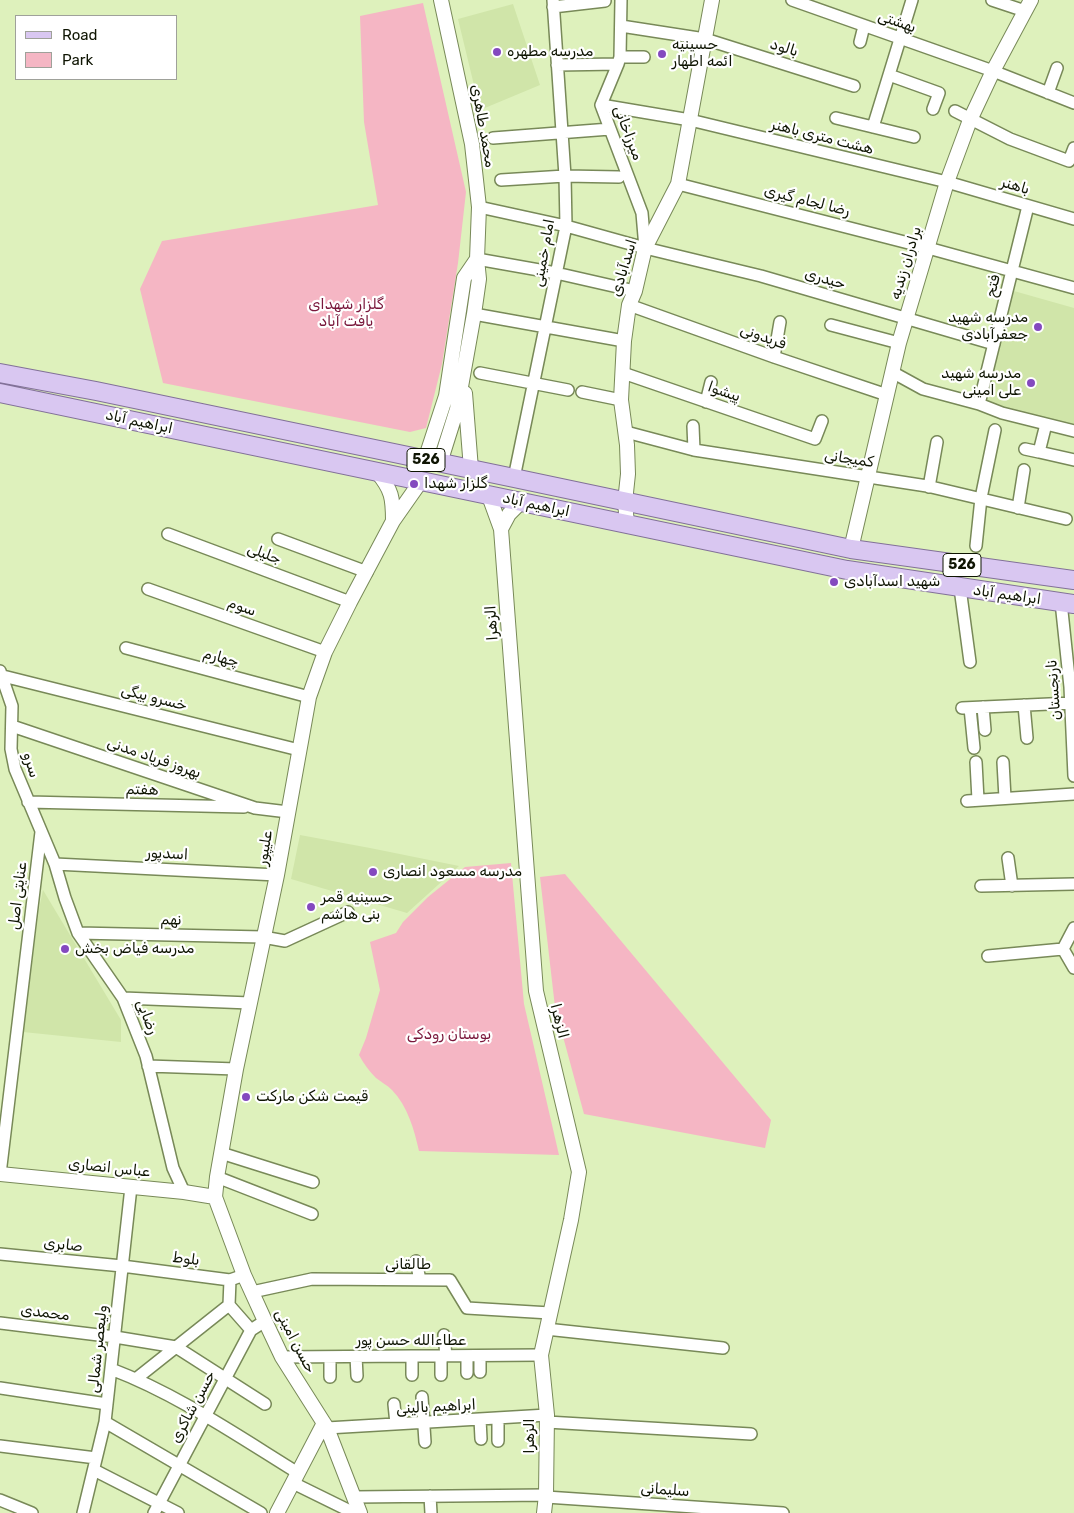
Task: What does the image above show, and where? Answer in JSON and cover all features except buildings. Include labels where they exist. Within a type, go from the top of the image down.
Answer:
[{"type":"main road","name":"ابراهیم آباد","points":[[0,372],[851,549],[1074,580]]},
{"type":"main road","name":"ابراهیم آباد","points":[[0,393],[847,570],[1068,603]]},
{"type":"main road","points":[[176,430],[180,408]]},
{"type":"street","name":"محمد طاهری","points":[[432,461],[457,409],[479,279],[476,259],[479,207],[472,144],[441,0]]},
{"type":"street","name":"میرزاخانی","points":[[621,0],[622,26],[619,60],[601,105],[642,213],[645,248]]},
{"type":"street","name":"اسدآبادی","points":[[627,524],[625,502],[628,474],[622,400],[624,342],[629,305],[635,292],[645,248],[678,184],[712,0]]},
{"type":"street","name":"بهشتی","points":[[792,0],[816,4],[864,26],[993,71],[1074,103]]},
{"type":"street","points":[[873,127],[912,0]]},
{"type":"street","points":[[992,0],[1028,6]]},
{"type":"street","points":[[553,3],[605,1]]},
{"type":"street","name":"امام خمینی","points":[[514,478],[566,226],[565,176],[553,3]]},
{"type":"street","name":"برادران زندیه","points":[[851,549],[899,344],[947,182],[970,120],[993,71],[1028,6]]},
{"type":"street","name":"بالود","points":[[622,26],[705,39],[854,86]]},
{"type":"street","points":[[860,42],[864,26]]},
{"type":"street","points":[[557,65],[644,57]]},
{"type":"street","points":[[1048,93],[1057,68]]},
{"type":"street","points":[[889,75],[939,93],[933,109]]},
{"type":"street","name":"هشت متری باهنر","points":[[601,105],[690,120],[947,182]]},
{"type":"street","points":[[955,111],[1010,138],[1069,161],[1074,148]]},
{"type":"street","points":[[836,118],[914,137]]},
{"type":"street","points":[[494,138],[610,129]]},
{"type":"street","points":[[501,180],[565,176],[619,177]]},
{"type":"street","name":"باهنر","points":[[947,182],[1074,219]]},
{"type":"street","name":"رضا لجام گیری","points":[[678,184],[928,248],[1074,288]]},
{"type":"street","name":"فتح","points":[[979,404],[1028,206]]},
{"type":"street","name":"حیدری","points":[[479,207],[566,226],[645,248],[761,276],[994,344]]},
{"type":"street","name":"محمد طاهری","points":[[432,461],[446,396],[464,278],[476,259]]},
{"type":"street","points":[[476,259],[556,274],[635,292]]},
{"type":"street","name":"فریدونی","points":[[629,305],[887,395]]},
{"type":"street","points":[[474,314],[624,342]]},
{"type":"street","points":[[774,357],[780,322]]},
{"type":"street","points":[[831,326],[899,344]]},
{"type":"street","points":[[892,372],[923,388],[979,404],[1002,413],[1074,431]]},
{"type":"street","points":[[480,373],[568,390]]},
{"type":"street","name":"پیشوا","points":[[623,373],[814,438],[822,421]]},
{"type":"street","points":[[464,376],[471,469]]},
{"type":"street","points":[[706,402],[711,382]]},
{"type":"street","points":[[582,392],[622,400]]},
{"type":"street","points":[[1039,452],[1046,424]]},
{"type":"street","points":[[694,426],[694,450]]},
{"type":"street","points":[[976,546],[981,498],[995,430]]},
{"type":"street","name":"کمیجانی","points":[[626,432],[694,450],[929,487],[1066,520]]},
{"type":"street","points":[[929,487],[937,442]]},
{"type":"street","points":[[1025,449],[1074,460]]},
{"type":"street","points":[[1018,508],[1024,470]]},
{"type":"street","points":[[377,472],[388,484],[393,502],[394,521]]},
{"type":"street","name":"علیپور","points":[[215,1197],[216,1177],[236,1069],[277,875],[309,697],[325,652],[350,602],[394,521],[421,481]]},
{"type":"street","name":"الزهرا","points":[[489,496],[501,530],[536,991],[579,1172],[572,1220],[541,1355],[547,1419],[544,1513]]},
{"type":"street","points":[[501,530],[509,514],[518,504],[527,503]]},
{"type":"street","name":"جلیلی","points":[[168,534],[350,602]]},
{"type":"street","points":[[278,539],[367,572]]},
{"type":"street","points":[[960,588],[970,662]]},
{"type":"street","name":"سوم","points":[[148,589],[325,652]]},
{"type":"street","name":"نارنجستان","points":[[1068,603],[1074,776]]},
{"type":"street","name":"چهارم","points":[[126,648],[309,697]]},
{"type":"street","name":"سرو","points":[[2,673],[12,706],[12,761],[55,864]]},
{"type":"street","name":"خسرو بیگی","points":[[2,673],[298,750]]},
{"type":"street","points":[[974,748],[966,708],[1071,703]]},
{"type":"street","points":[[1024,705],[1028,738]]},
{"type":"street","points":[[983,707],[986,730]]},
{"type":"street","name":"بهروز فریاد مدنی","points":[[12,726],[255,808],[288,812]]},
{"type":"street","points":[[976,762],[973,800],[1074,794]]},
{"type":"street","points":[[1003,762],[1005,798]]},
{"type":"street","name":"هفتم","points":[[28,802],[255,808]]},
{"type":"street","name":"عنایتی اصل","points":[[0,1174],[41,830]]},
{"type":"street","points":[[1008,858],[1012,886]]},
{"type":"street","name":"اسدپور","points":[[55,864],[277,875]]},
{"type":"street","name":"رضایی","points":[[55,864],[78,933],[123,998],[148,1066],[173,1168],[184,1192]]},
{"type":"street","points":[[981,886],[1074,884]]},
{"type":"street","name":"نهم","points":[[78,933],[263,938],[285,941],[348,912]]},
{"type":"street","points":[[1063,949],[1074,928]]},
{"type":"street","points":[[988,956],[1063,949]]},
{"type":"street","points":[[1063,949],[1074,968]]},
{"type":"street","points":[[123,998],[250,1002]]},
{"type":"street","points":[[148,1066],[236,1069]]},
{"type":"street","points":[[221,1153],[313,1182]]},
{"type":"street","name":"عباس انصاری","points":[[0,1174],[184,1192],[215,1197]]},
{"type":"street","points":[[216,1177],[312,1214]]},
{"type":"street","name":"ولیعصر شمالی","points":[[83,1513],[105,1422],[131,1187]]},
{"type":"street","name":"حسن امینی","points":[[215,1197],[244,1275],[265,1321],[282,1357],[325,1426],[360,1513]]},
{"type":"street","name":"صابری","points":[[0,1254],[122,1266]]},
{"type":"street","points":[[416,1261],[420,1280]]},
{"type":"street","name":"بلوط","points":[[122,1266],[230,1280],[244,1275]]},
{"type":"street","points":[[230,1280],[229,1305],[251,1330]]},
{"type":"street","name":"طالقانی","points":[[252,1292],[312,1280],[450,1280],[467,1308],[550,1313]]},
{"type":"street","points":[[137,1378],[229,1305]]},
{"type":"street","name":"حسن شاکری","points":[[156,1508],[251,1330],[265,1321]]},
{"type":"street","name":"محمدی","points":[[0,1323],[114,1337],[176,1347]]},
{"type":"street","points":[[546,1329],[723,1348]]},
{"type":"street","points":[[441,1375],[444,1356],[444,1334]]},
{"type":"street","points":[[176,1347],[265,1404]]},
{"type":"street","name":"عطاءالله حسن پور","points":[[282,1357],[541,1355]]},
{"type":"street","points":[[330,1356],[330,1377]]},
{"type":"street","points":[[356,1356],[356,1376]]},
{"type":"street","points":[[412,1356],[412,1375]]},
{"type":"street","points":[[467,1356],[468,1373]]},
{"type":"street","points":[[480,1356],[480,1372]]},
{"type":"street","points":[[111,1368],[137,1378],[205,1416],[295,1478],[354,1513]]},
{"type":"street","points":[[0,1388],[107,1404]]},
{"type":"street","points":[[422,1397],[425,1442]]},
{"type":"street","points":[[394,1404],[396,1424]]},
{"type":"street","points":[[498,1418],[498,1441]]},
{"type":"street","name":"ابراهیم بالینی","points":[[325,1426],[423,1423],[498,1418],[547,1419],[751,1434]]},
{"type":"street","points":[[480,1419],[481,1439]]},
{"type":"street","points":[[105,1422],[261,1513]]},
{"type":"street","points":[[277,1513],[325,1426]]},
{"type":"street","points":[[0,1446],[96,1458]]},
{"type":"street","points":[[94,1470],[156,1508],[178,1513]]},
{"type":"street","points":[[430,1496],[431,1513]]},
{"type":"street","points":[[355,1497],[546,1496]]},
{"type":"street","name":"سلیمانی","points":[[546,1496],[783,1513]]},
{"type":"street","points":[[0,1500],[32,1513]]},
{"type":"shaded area","name":"مدرسه مطهره","points":[[513,4],[540,85],[480,110],[458,19]]},
{"type":"shaded area","points":[[1014,291],[1074,308],[1074,426],[983,402],[997,346]]},
{"type":"shaded area","name":"مدرسه مسعود انصاری","points":[[300,835],[459,866],[407,913],[291,879]]},
{"type":"shaded area","points":[[43,890],[121,1020],[121,1042],[23,1032]]},
{"type":"green space","name":"گلزار شهدای یافت آباد","points":[[423,3],[466,192],[458,263],[442,364],[426,428],[410,432],[163,383],[140,289],[162,241],[378,205],[364,122],[360,16]]},
{"type":"green space","name":"بوستان رودکی","points":[[511,863],[524,1004],[559,1155],[419,1151],[406,1111],[398,1097],[371,1073],[359,1055],[380,990],[370,942],[396,933],[403,922],[428,897],[465,867]]},
{"type":"green space","points":[[565,874],[771,1120],[765,1148],[584,1114],[555,1007],[540,877]]},
{"type":"place","name":"مدرسه مطهره","points":[[497,52]]},
{"type":"place","name":"حسینیه ائمه اطهار","points":[[662,54]]},
{"type":"place","name":"مدرسه شهید جعفرآبادی","points":[[1038,327]]},
{"type":"place","name":"مدرسه شهید علی امینی","points":[[1031,383]]},
{"type":"place","name":"گلزار شهدا","points":[[414,484]]},
{"type":"place","name":"شهید اسدآبادی","points":[[834,582]]},
{"type":"place","name":"مدرسه مسعود انصاری","points":[[373,872]]},
{"type":"place","name":"حسینیه قمر بنی هاشم","points":[[311,907]]},
{"type":"place","name":"مدرسه فیاض بخش","points":[[65,949]]},
{"type":"place","name":"قیمت شکن مارکت","points":[[246,1097]]}]
